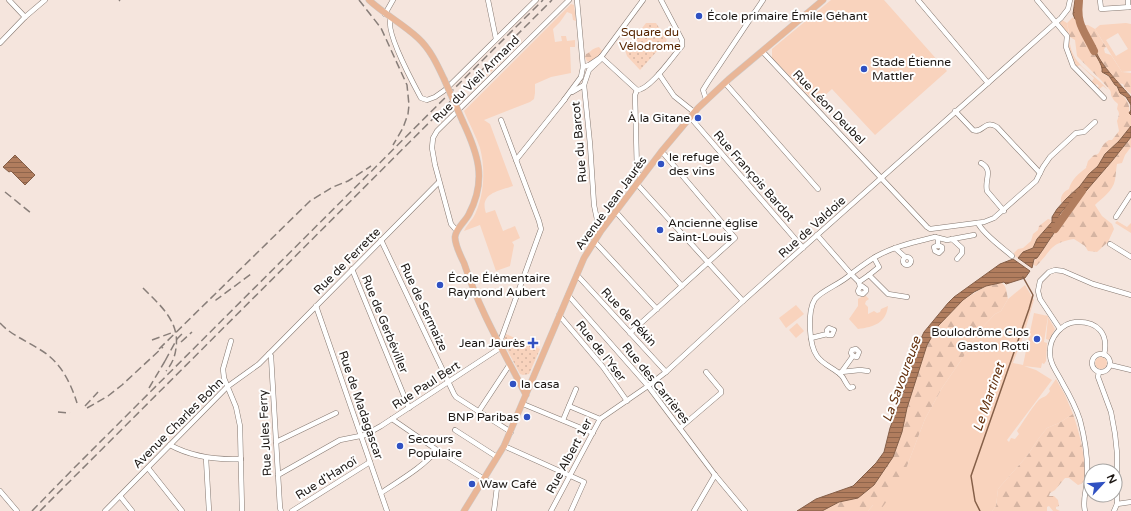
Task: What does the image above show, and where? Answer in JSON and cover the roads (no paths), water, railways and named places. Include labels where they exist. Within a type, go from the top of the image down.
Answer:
[{"type":"main road","points":[[369,0],[388,16],[410,31],[432,54],[472,141],[480,177],[475,202],[468,216],[457,231],[455,238],[467,274],[482,311],[500,348],[526,395]]},
{"type":"main road","name":"Avenue Jean Jaurès","points":[[464,511],[498,457],[511,432],[584,258],[601,231],[661,152],[706,99],[823,0]]},
{"type":"street","points":[[9,0],[25,17]]},
{"type":"street","points":[[0,43],[25,17],[45,0]]},
{"type":"street","points":[[393,0],[388,16],[391,32],[412,82],[421,98],[425,100],[435,97],[445,90],[536,0]]},
{"type":"street","points":[[488,0],[496,39]]},
{"type":"street","name":"Rue du Vieil Armand","points":[[457,231],[451,224],[439,182],[432,148],[433,138],[437,131],[569,0]]},
{"type":"street","points":[[516,160],[564,100],[581,76],[583,67],[577,0]]},
{"type":"street","name":"Rue du Barcot","points":[[601,231],[599,229],[594,205],[584,85],[588,72],[601,57],[643,0]]},
{"type":"street","points":[[637,90],[644,88],[659,74],[683,43],[661,0]]},
{"type":"street","points":[[706,99],[703,90],[763,0]]},
{"type":"street","points":[[918,0],[988,83]]},
{"type":"street","points":[[1037,0],[1067,36],[1066,47],[1075,69],[1104,98]]},
{"type":"street","name":"Rue de Valdoie","points":[[648,386],[666,372],[743,301],[1056,22],[1068,9],[1070,0]]},
{"type":"street","points":[[1100,0],[1101,9],[1130,7],[1128,0]]},
{"type":"street","name":"Rue Léon Deubel","points":[[762,51],[927,228],[934,229]]},
{"type":"street","points":[[583,67],[601,57],[637,90]]},
{"type":"street","points":[[583,67],[588,72]]},
{"type":"street","name":"Rue François Bardot","points":[[659,74],[674,96],[692,114],[803,248]]},
{"type":"street","points":[[564,100],[575,89],[584,85],[583,81],[579,80]]},
{"type":"street","points":[[725,83],[818,189]]},
{"type":"street","points":[[637,90],[635,95],[637,171],[642,177]]},
{"type":"street","points":[[955,111],[973,130],[978,131],[989,124],[997,127],[1040,173]]},
{"type":"street","points":[[497,341],[501,339],[541,229],[501,120]]},
{"type":"street","points":[[938,245],[934,229],[978,223],[994,218],[1004,211],[1036,181],[1053,154],[1076,133],[1084,132],[1095,122]]},
{"type":"street","points":[[630,333],[735,238],[661,152]]},
{"type":"street","points":[[981,163],[986,166],[988,170],[987,191],[1004,211]]},
{"type":"street","name":"Rue de Ferrette","points":[[269,354],[439,182]]},
{"type":"street","points":[[637,184],[743,301]]},
{"type":"street","points":[[1116,217],[1131,194]]},
{"type":"street","points":[[616,212],[682,286]]},
{"type":"street","points":[[978,223],[989,236],[1012,256]]},
{"type":"street","points":[[817,235],[860,284],[879,267],[874,258]]},
{"type":"street","points":[[852,387],[850,388],[848,386],[840,373],[828,367],[817,357],[814,351],[811,338],[810,313],[815,299],[820,294],[847,278],[874,258],[895,248],[936,238],[947,240],[974,235]]},
{"type":"street","points":[[952,239],[960,245],[962,250],[957,259]]},
{"type":"street","name":"Rue de Sermaize","points":[[381,240],[456,397],[511,432]]},
{"type":"street","points":[[594,241],[656,310]]},
{"type":"street","points":[[1110,244],[1131,257]]},
{"type":"street","points":[[895,248],[905,257]]},
{"type":"street","name":"Rue de Gerbéviller","points":[[352,270],[409,408]]},
{"type":"street","points":[[1060,329],[1040,299],[1038,291],[1040,281],[1049,272],[1055,270],[1063,271],[1093,284],[1131,296]]},
{"type":"street","name":"Rue de Pékin","points":[[577,275],[666,372]]},
{"type":"street","points":[[869,275],[888,294],[907,297]]},
{"type":"street","name":"Rue des Carrières","points":[[568,295],[648,386],[715,475],[745,511]]},
{"type":"street","name":"Rue de Madagascar","points":[[316,306],[387,511]]},
{"type":"street","name":"Rue de l'Yser","points":[[559,315],[603,367],[627,401]]},
{"type":"street","points":[[1085,511],[1084,501],[1087,471],[1082,429],[1073,403],[1053,367],[1050,357],[1052,339],[1060,329],[1070,323],[1077,322],[1091,325],[1098,328],[1105,340],[1104,355]]},
{"type":"street","points":[[811,338],[827,334]]},
{"type":"street","points":[[231,341],[223,369],[224,378],[236,407],[240,426],[242,511]]},
{"type":"street","name":"Rue Paul Bert","points":[[278,475],[340,440],[365,435],[448,383],[500,348]]},
{"type":"street","name":"Avenue Charles Bohn","points":[[105,511],[227,387],[259,364],[269,354]]},
{"type":"street","name":"Rue Jules Ferry","points":[[269,354],[271,356],[281,511]]},
{"type":"street","points":[[1098,355],[1104,355],[1110,360],[1110,365],[1107,370],[1099,372],[1094,368],[1093,360],[1098,355]]},
{"type":"street","points":[[840,373],[853,356]]},
{"type":"street","points":[[479,411],[510,364]]},
{"type":"street","points":[[1110,365],[1131,370]]},
{"type":"street","points":[[840,373],[860,370],[868,371]]},
{"type":"street","points":[[680,428],[722,393],[706,372]]},
{"type":"street","points":[[1099,372],[1098,377],[1111,412],[1115,434],[1117,453],[1117,504],[1114,511]]},
{"type":"street","name":"Rue Albert 1er","points":[[551,511],[600,419],[648,386]]},
{"type":"street","points":[[562,420],[576,389]]},
{"type":"street","points":[[522,404],[593,433]]},
{"type":"street","points":[[569,406],[600,419]]},
{"type":"street","points":[[276,442],[336,413]]},
{"type":"street","points":[[392,419],[437,450],[497,487],[494,511]]},
{"type":"street","points":[[455,430],[498,457]]},
{"type":"street","points":[[170,445],[177,449],[206,458],[222,460],[241,459]]},
{"type":"street","points":[[504,446],[584,482],[572,511]]},
{"type":"street","points":[[381,493],[404,478],[433,455],[437,450]]},
{"type":"street","points":[[206,458],[209,511]]},
{"type":"street","name":"Rue d'Hanoï","points":[[292,511],[370,462]]},
{"type":"street","points":[[148,468],[182,511]]},
{"type":"street","points":[[694,511],[715,475]]},
{"type":"street","points":[[0,491],[17,511]]},
{"type":"street","points":[[120,496],[132,511]]},
{"type":"street","points":[[1117,504],[1131,502]]},
{"type":"waterway","name":"La Savoureuse","points":[[1079,0],[1078,9],[1080,22],[1094,51]]},
{"type":"waterway","name":"La Savoureuse","points":[[1055,229],[1082,191]]},
{"type":"waterway","name":"Le Martinet","points":[[980,511],[975,501],[971,476],[1033,295],[1023,277]]},
{"type":"railway","points":[[359,0],[381,28],[407,85],[409,105],[408,114],[403,128],[393,145]]},
{"type":"railway","points":[[32,511],[543,0]]},
{"type":"railway","points":[[40,511],[552,0]]},
{"type":"railway","points":[[159,349],[310,201],[333,187],[348,181],[371,166]]},
{"type":"railway","points":[[5,192],[31,213]]},
{"type":"railway","points":[[217,299],[216,300],[251,274]]},
{"type":"railway","points":[[143,288],[168,315],[175,330],[175,354],[172,363],[166,371]]},
{"type":"railway","points":[[0,323],[13,334],[53,359],[67,379],[77,403]]},
{"type":"railway","points":[[152,340],[174,332]]},
{"type":"railway","points":[[181,342],[192,332]]},
{"type":"railway","points":[[165,361],[177,339],[183,333]]},
{"type":"railway","points":[[87,408],[108,396],[122,385],[163,347]]},
{"type":"railway","points":[[149,388],[165,361]]},
{"type":"railway","points":[[85,406],[98,392]]},
{"type":"railway","points":[[58,412],[70,413]]},
{"type":"place","name":"École primaire Émile Géhant","points":[[699,16]]},
{"type":"place","name":"Stade Étienne Mattler","points":[[864,69]]},
{"type":"place","name":"À la Gitane","points":[[698,118]]},
{"type":"place","name":"le refuge des vins","points":[[661,164]]},
{"type":"place","name":"Ancienne église Saint-Louis","points":[[660,230]]},
{"type":"place","name":"École Élémentaire Raymond Aubert","points":[[440,285]]},
{"type":"place","name":"Boulodrôme Clos Gaston Rotti","points":[[1037,339]]},
{"type":"place","name":"Jean Jaurès","points":[[533,343]]},
{"type":"place","name":"la casa","points":[[513,384]]},
{"type":"place","name":"BNP Paribas","points":[[527,417]]},
{"type":"place","name":"Secours Populaire","points":[[400,446]]},
{"type":"place","name":"Waw Café","points":[[472,484]]},
{"type":"park label","name":"Square du Vélodrome","points":[[650,39]]}]
